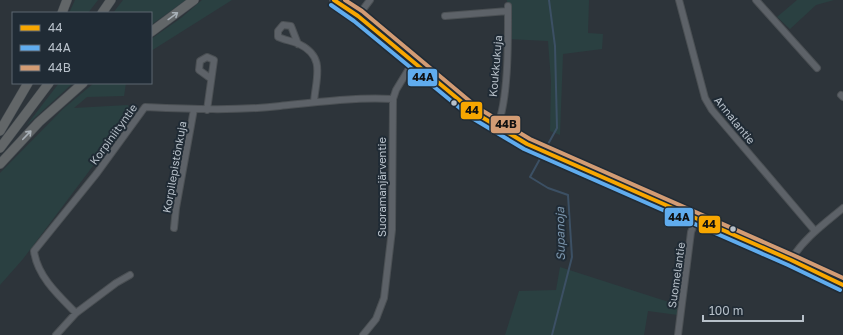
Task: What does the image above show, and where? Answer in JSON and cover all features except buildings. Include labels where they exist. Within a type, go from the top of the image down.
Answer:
[{"type":"highway","points":[[62,12],[67,0]]},
{"type":"highway","points":[[103,12],[111,0]]},
{"type":"highway","points":[[152,31],[194,0]]},
{"type":"highway","points":[[0,131],[27,84]]},
{"type":"highway","points":[[0,148],[48,84]]},
{"type":"highway","points":[[0,164],[39,122],[82,84]]},
{"type":"main road","points":[[334,0],[358,16],[475,113],[497,127],[552,157],[791,260],[843,285]]},
{"type":"street","points":[[358,16],[370,0]]},
{"type":"street","name":"Annalantie","points":[[679,0],[705,98],[708,104],[815,231]]},
{"type":"street","points":[[756,0],[817,68]]},
{"type":"street","name":"Koukkukuja","points":[[445,16],[508,9],[508,49],[505,86],[500,118],[497,127]]},
{"type":"street","points":[[298,44],[312,53],[318,62],[314,102]]},
{"type":"street","name":"Suoramanjärventie","points":[[363,335],[376,319],[384,298],[392,230],[393,99],[396,90],[413,62]]},
{"type":"street","points":[[206,110],[210,78]]},
{"type":"street","name":"Korpiniityntie","points":[[76,313],[56,292],[36,263],[34,251],[97,173],[146,107],[206,110],[279,106],[366,98],[393,99]]},
{"type":"street","name":"Korpilepistönkuja","points":[[174,228],[176,208],[194,109]]},
{"type":"street","points":[[791,260],[797,250],[815,231],[843,208]]},
{"type":"street","name":"Suomelantie","points":[[678,335],[691,232],[696,219]]},
{"type":"street","points":[[56,335],[76,313],[116,283],[130,275]]},
{"type":"green space","points":[[75,0],[98,0],[89,12],[69,12]]},
{"type":"green space","points":[[123,0],[186,0],[152,24],[152,12],[114,12]]},
{"type":"green space","points":[[202,0],[232,0],[152,50],[152,38],[181,18]]},
{"type":"green space","points":[[507,0],[589,0],[588,33],[603,34],[602,49],[563,54],[560,135],[550,131],[551,81],[548,41],[508,39]]},
{"type":"green space","points":[[797,0],[834,0],[816,5],[790,29],[777,17]]},
{"type":"green space","points":[[58,84],[72,84],[26,126]]},
{"type":"green space","points":[[93,84],[126,84],[124,96],[87,97],[74,108],[128,105],[132,114],[23,259],[0,285],[0,173],[63,109]]},
{"type":"green space","points":[[560,267],[678,305],[678,315],[648,311],[644,335],[505,335],[519,291],[556,290]]},
{"type":"waterway","points":[[547,146],[557,128],[555,46],[549,0]]},
{"type":"waterway","name":"Supanoja","points":[[541,157],[530,177],[548,188],[568,195],[572,257],[552,335]]},
{"type":"transit line","name":"44","points":[[334,0],[358,16],[475,113],[527,144],[791,260],[843,285]]},
{"type":"transit line","name":"44B","points":[[345,0],[362,11],[478,108],[530,139],[843,278]]},
{"type":"transit line","name":"44A","points":[[331,5],[354,21],[472,118],[524,149],[788,265],[840,290]]}]
